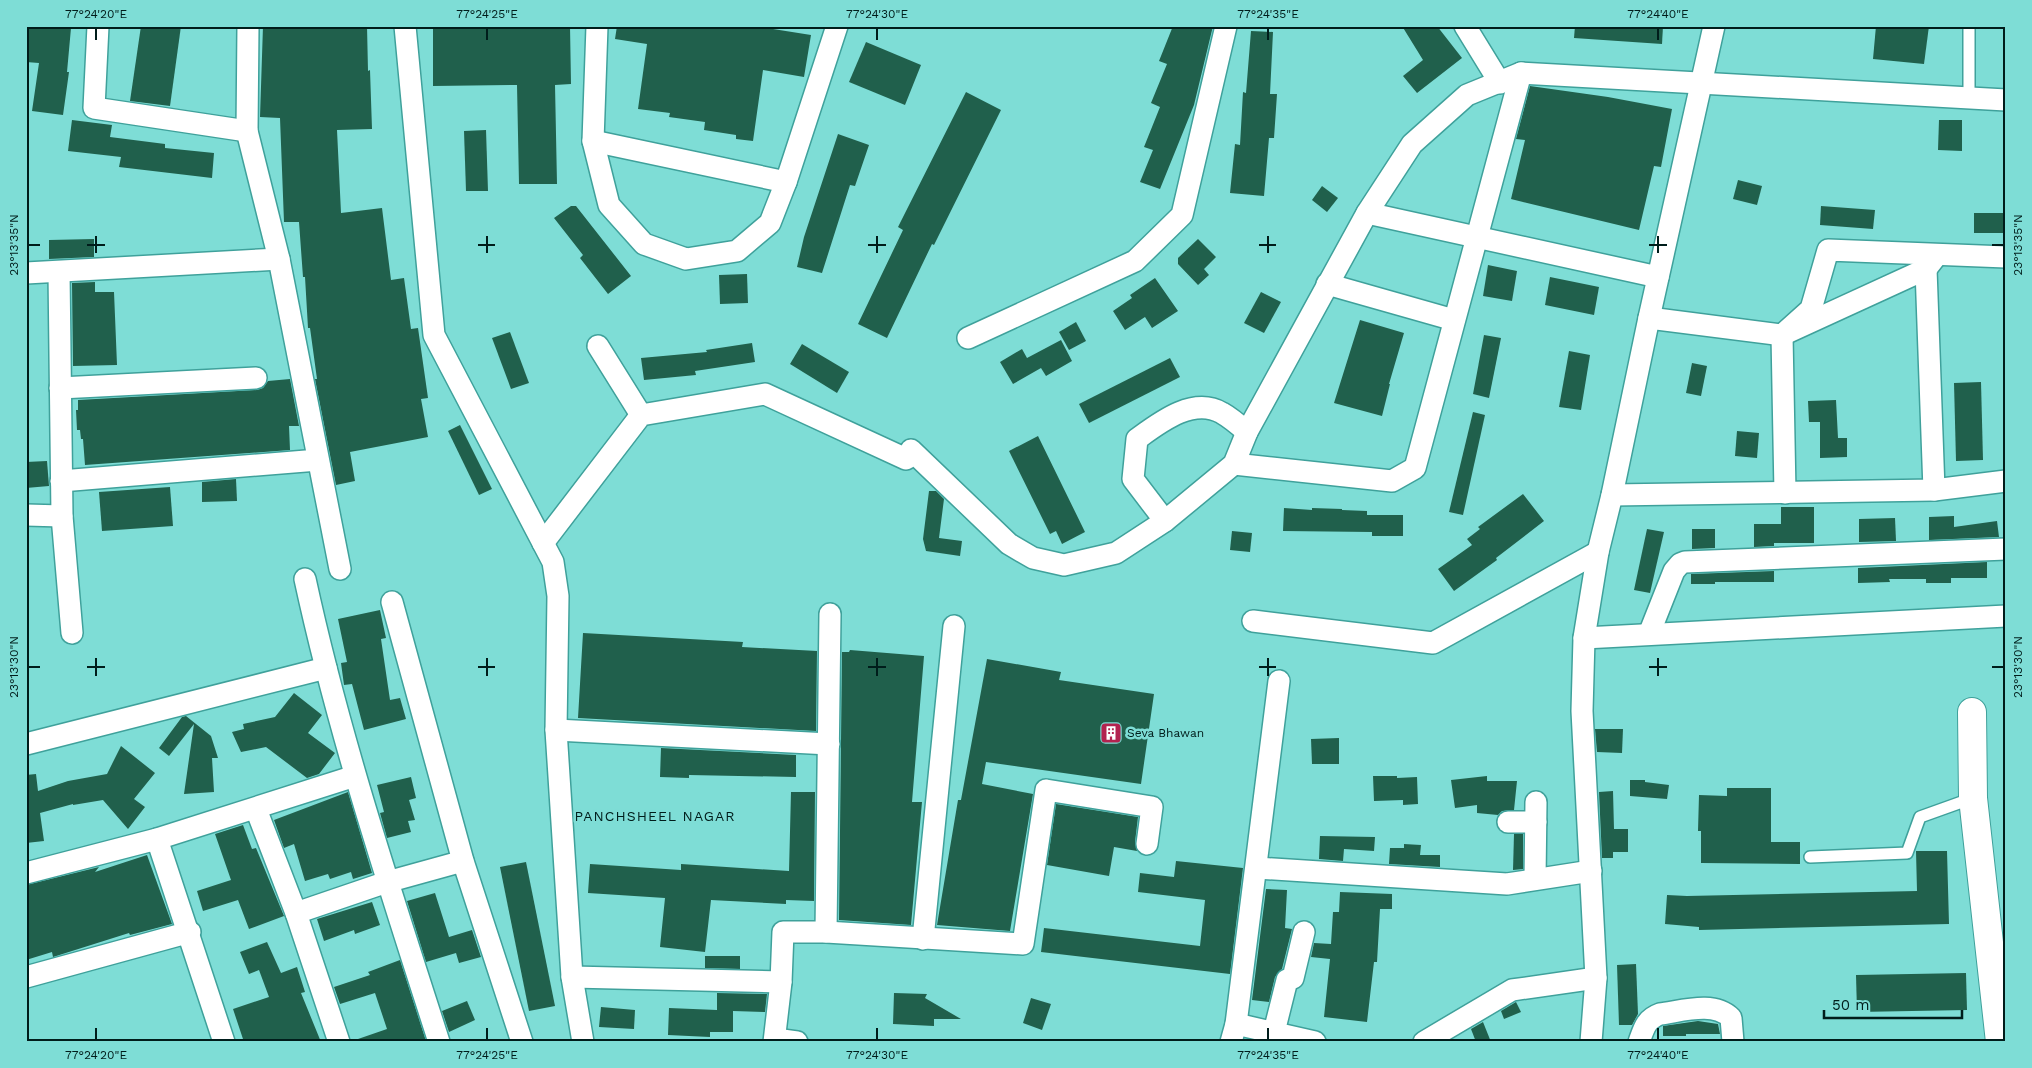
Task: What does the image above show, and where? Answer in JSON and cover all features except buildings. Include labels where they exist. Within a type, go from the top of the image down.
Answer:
[{"type":"street","points":[[98,26],[94,108],[248,131]]},
{"type":"street","points":[[248,26],[248,131],[280,259],[340,569]]},
{"type":"street","points":[[405,26],[434,335],[553,562],[558,596],[556,730],[572,977],[583,1042]]},
{"type":"street","points":[[597,26],[593,141],[609,205],[644,244],[686,259],[737,251],[770,223],[786,182],[837,26]]},
{"type":"street","points":[[968,338],[1135,261],[1182,215],[1226,26]]},
{"type":"street","points":[[1465,26],[1500,83]]},
{"type":"street","points":[[1591,1042],[1596,978],[1582,711],[1584,638],[1598,552],[1714,26]]},
{"type":"street","points":[[543,543],[641,416],[765,394],[908,454],[1009,544],[1033,558],[1064,564],[1116,553],[1166,521],[1234,464],[1247,432],[1367,212],[1412,144],[1467,95],[1521,73],[2006,100]]},
{"type":"street","points":[[1234,464],[1392,482],[1415,468],[1521,73]]},
{"type":"street","points":[[593,141],[786,182]]},
{"type":"street","points":[[1367,212],[1658,277]]},
{"type":"street","points":[[1785,493],[1782,335],[1811,309],[1828,250],[1931,262],[2006,257]]},
{"type":"street","points":[[26,273],[280,259]]},
{"type":"street","points":[[1649,318],[1782,335],[1931,262]]},
{"type":"street","points":[[1931,262],[1934,490]]},
{"type":"street","points":[[59,272],[62,516],[72,633]]},
{"type":"street","points":[[1328,284],[1454,320]]},
{"type":"street","points":[[598,346],[641,416]]},
{"type":"street","points":[[60,388],[256,378]]},
{"type":"street","points":[[1166,521],[1133,479],[1136,439],[1166,418],[1197,407],[1220,412],[1247,432]]},
{"type":"street","points":[[61,481],[318,460]]},
{"type":"street","points":[[1612,495],[1934,490],[2006,481]]},
{"type":"street","points":[[26,515],[62,516]]},
{"type":"street","points":[[1649,634],[1674,571],[1680,564],[1685,562],[2006,549]]},
{"type":"street","points":[[1253,620],[1433,643],[1598,552]]},
{"type":"street","points":[[305,579],[326,668],[355,776],[439,1042]]},
{"type":"street","points":[[392,602],[463,861],[522,1042]]},
{"type":"street","points":[[826,932],[830,614]]},
{"type":"street","points":[[1584,638],[2006,616]]},
{"type":"street","points":[[923,939],[954,626]]},
{"type":"street","points":[[26,744],[326,668]]},
{"type":"street","points":[[1279,681],[1257,868],[1233,1033],[1274,1032],[1315,1042]]},
{"type":"street","points":[[1972,712],[1973,798],[1997,957],[2000,1042]]},
{"type":"street","points":[[556,730],[829,744]]},
{"type":"street","points":[[26,873],[157,839],[355,776]]},
{"type":"street","points":[[797,1042],[774,1040],[781,982],[782,932],[826,932],[1023,944],[1046,790],[1152,807],[1147,844]]},
{"type":"street","points":[[256,809],[296,913],[340,1042]]},
{"type":"street","points":[[1508,822],[1536,812],[1535,879]]},
{"type":"street","points":[[157,839],[190,932],[224,1042]]},
{"type":"street","points":[[296,913],[388,882],[463,861]]},
{"type":"street","points":[[1257,868],[1507,884],[1591,871]]},
{"type":"street","points":[[26,977],[190,932]]},
{"type":"street","points":[[1274,1032],[1287,980],[1293,978],[1304,932]]},
{"type":"street","points":[[572,977],[781,982]]},
{"type":"street","points":[[1424,1042],[1512,990],[1596,978]]},
{"type":"street","points":[[1639,1042],[1645,1025],[1653,1017],[1660,1014],[1711,1008],[1724,1011],[1731,1018],[1733,1042]]},
{"type":"lane","points":[[1968,98],[1969,26]]},
{"type":"lane","points":[[1810,857],[1907,853],[1920,817],[1973,798]]},
{"type":"place","name":"Seva Bhawan","points":[[1111,733]]},
{"type":"district","name":"PANCHSHEEL NAGAR","points":[[655,816]]}]
